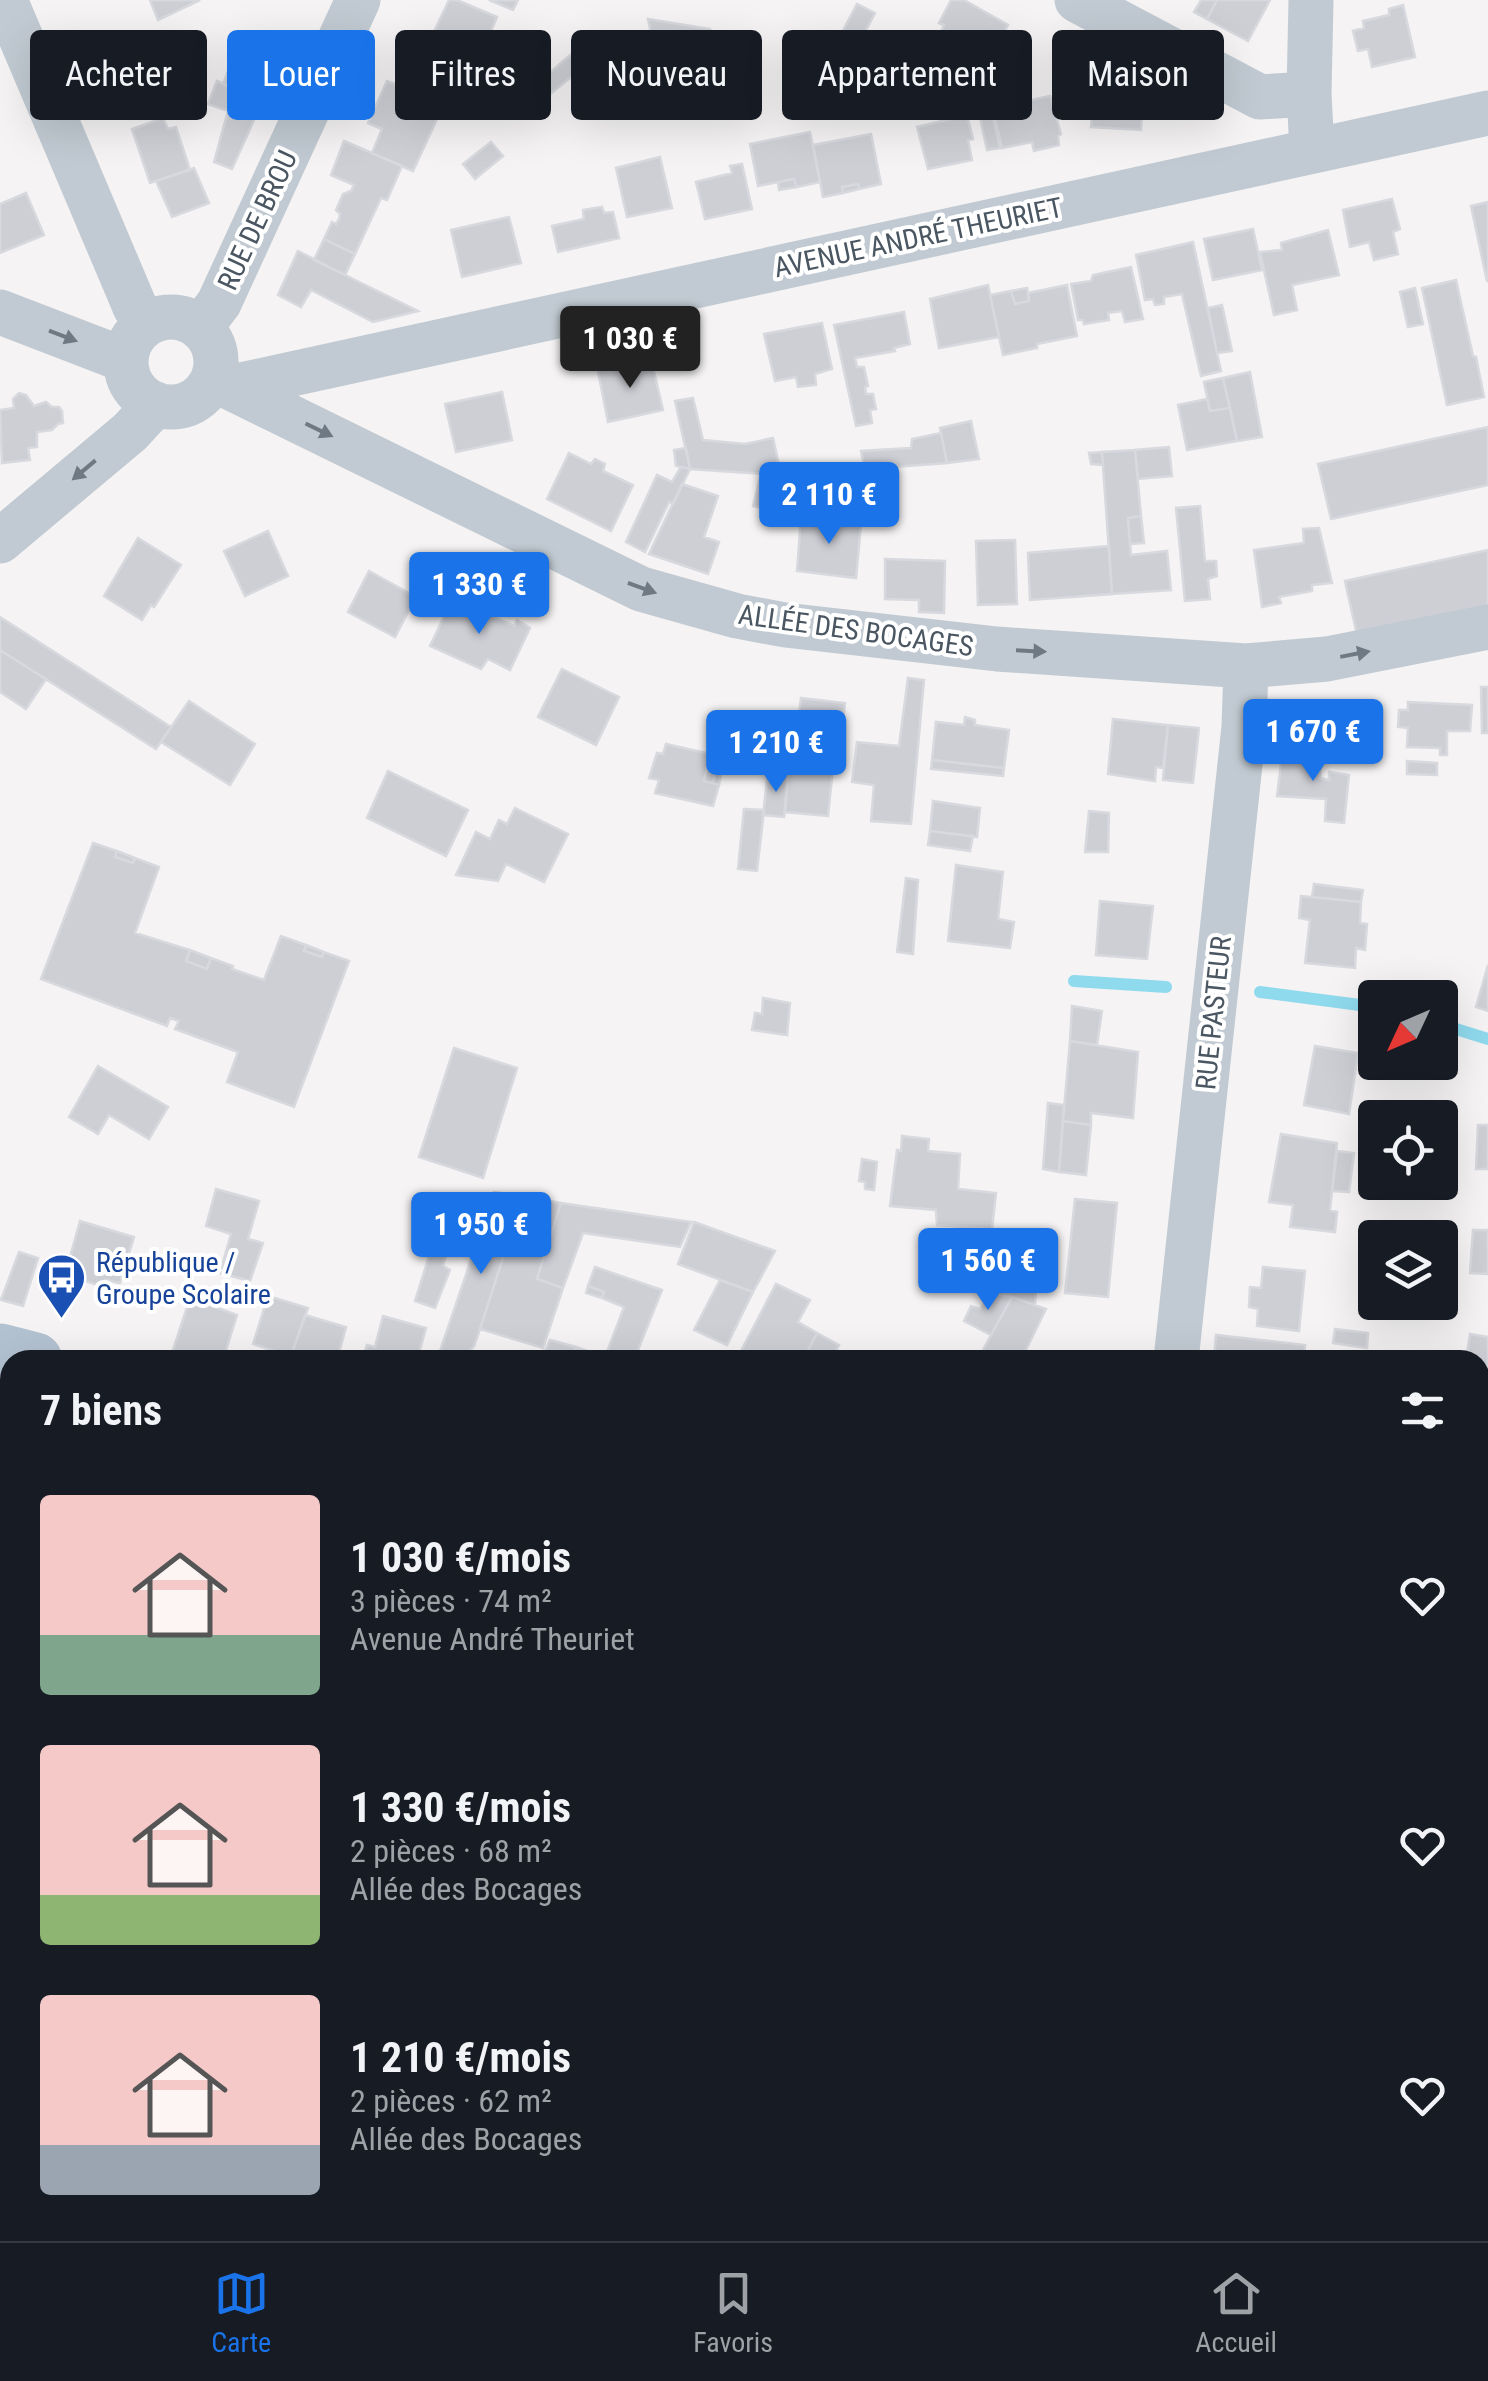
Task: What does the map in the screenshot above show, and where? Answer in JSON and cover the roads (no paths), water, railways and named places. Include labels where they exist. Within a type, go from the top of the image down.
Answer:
[{"type":"street","points":[[5,0],[136,307],[137,341],[126,371],[137,392],[156,404],[183,406],[222,383],[209,338],[188,320],[162,318],[137,341]]},
{"type":"street","name":"RUE DE BROU","points":[[200,328],[219,304],[358,0]]},
{"type":"street","points":[[1078,0],[1260,97],[1309,94]]},
{"type":"street","points":[[1311,0],[1312,150]]},
{"type":"street","name":"AVENUE ANDRÉ THEURIET","points":[[222,383],[1488,113]]},
{"type":"street","points":[[0,312],[137,341]]},
{"type":"street","name":"ALLÉE DES BOCAGES","points":[[222,383],[641,590],[736,616],[996,649],[1246,666],[1327,659],[1488,628]]},
{"type":"street","points":[[0,540],[130,432],[156,404]]},
{"type":"street","name":"RUE PASTEUR","points":[[1177,1350],[1244,727],[1246,666]]},
{"type":"waterway","points":[[1074,981],[1166,987]]},
{"type":"waterway","points":[[1260,992],[1358,1005]]},
{"type":"waterway","points":[[1458,1030],[1488,1039]]},
{"type":"place","name":"République / Groupe Scolaire","points":[[61,1320]]}]
